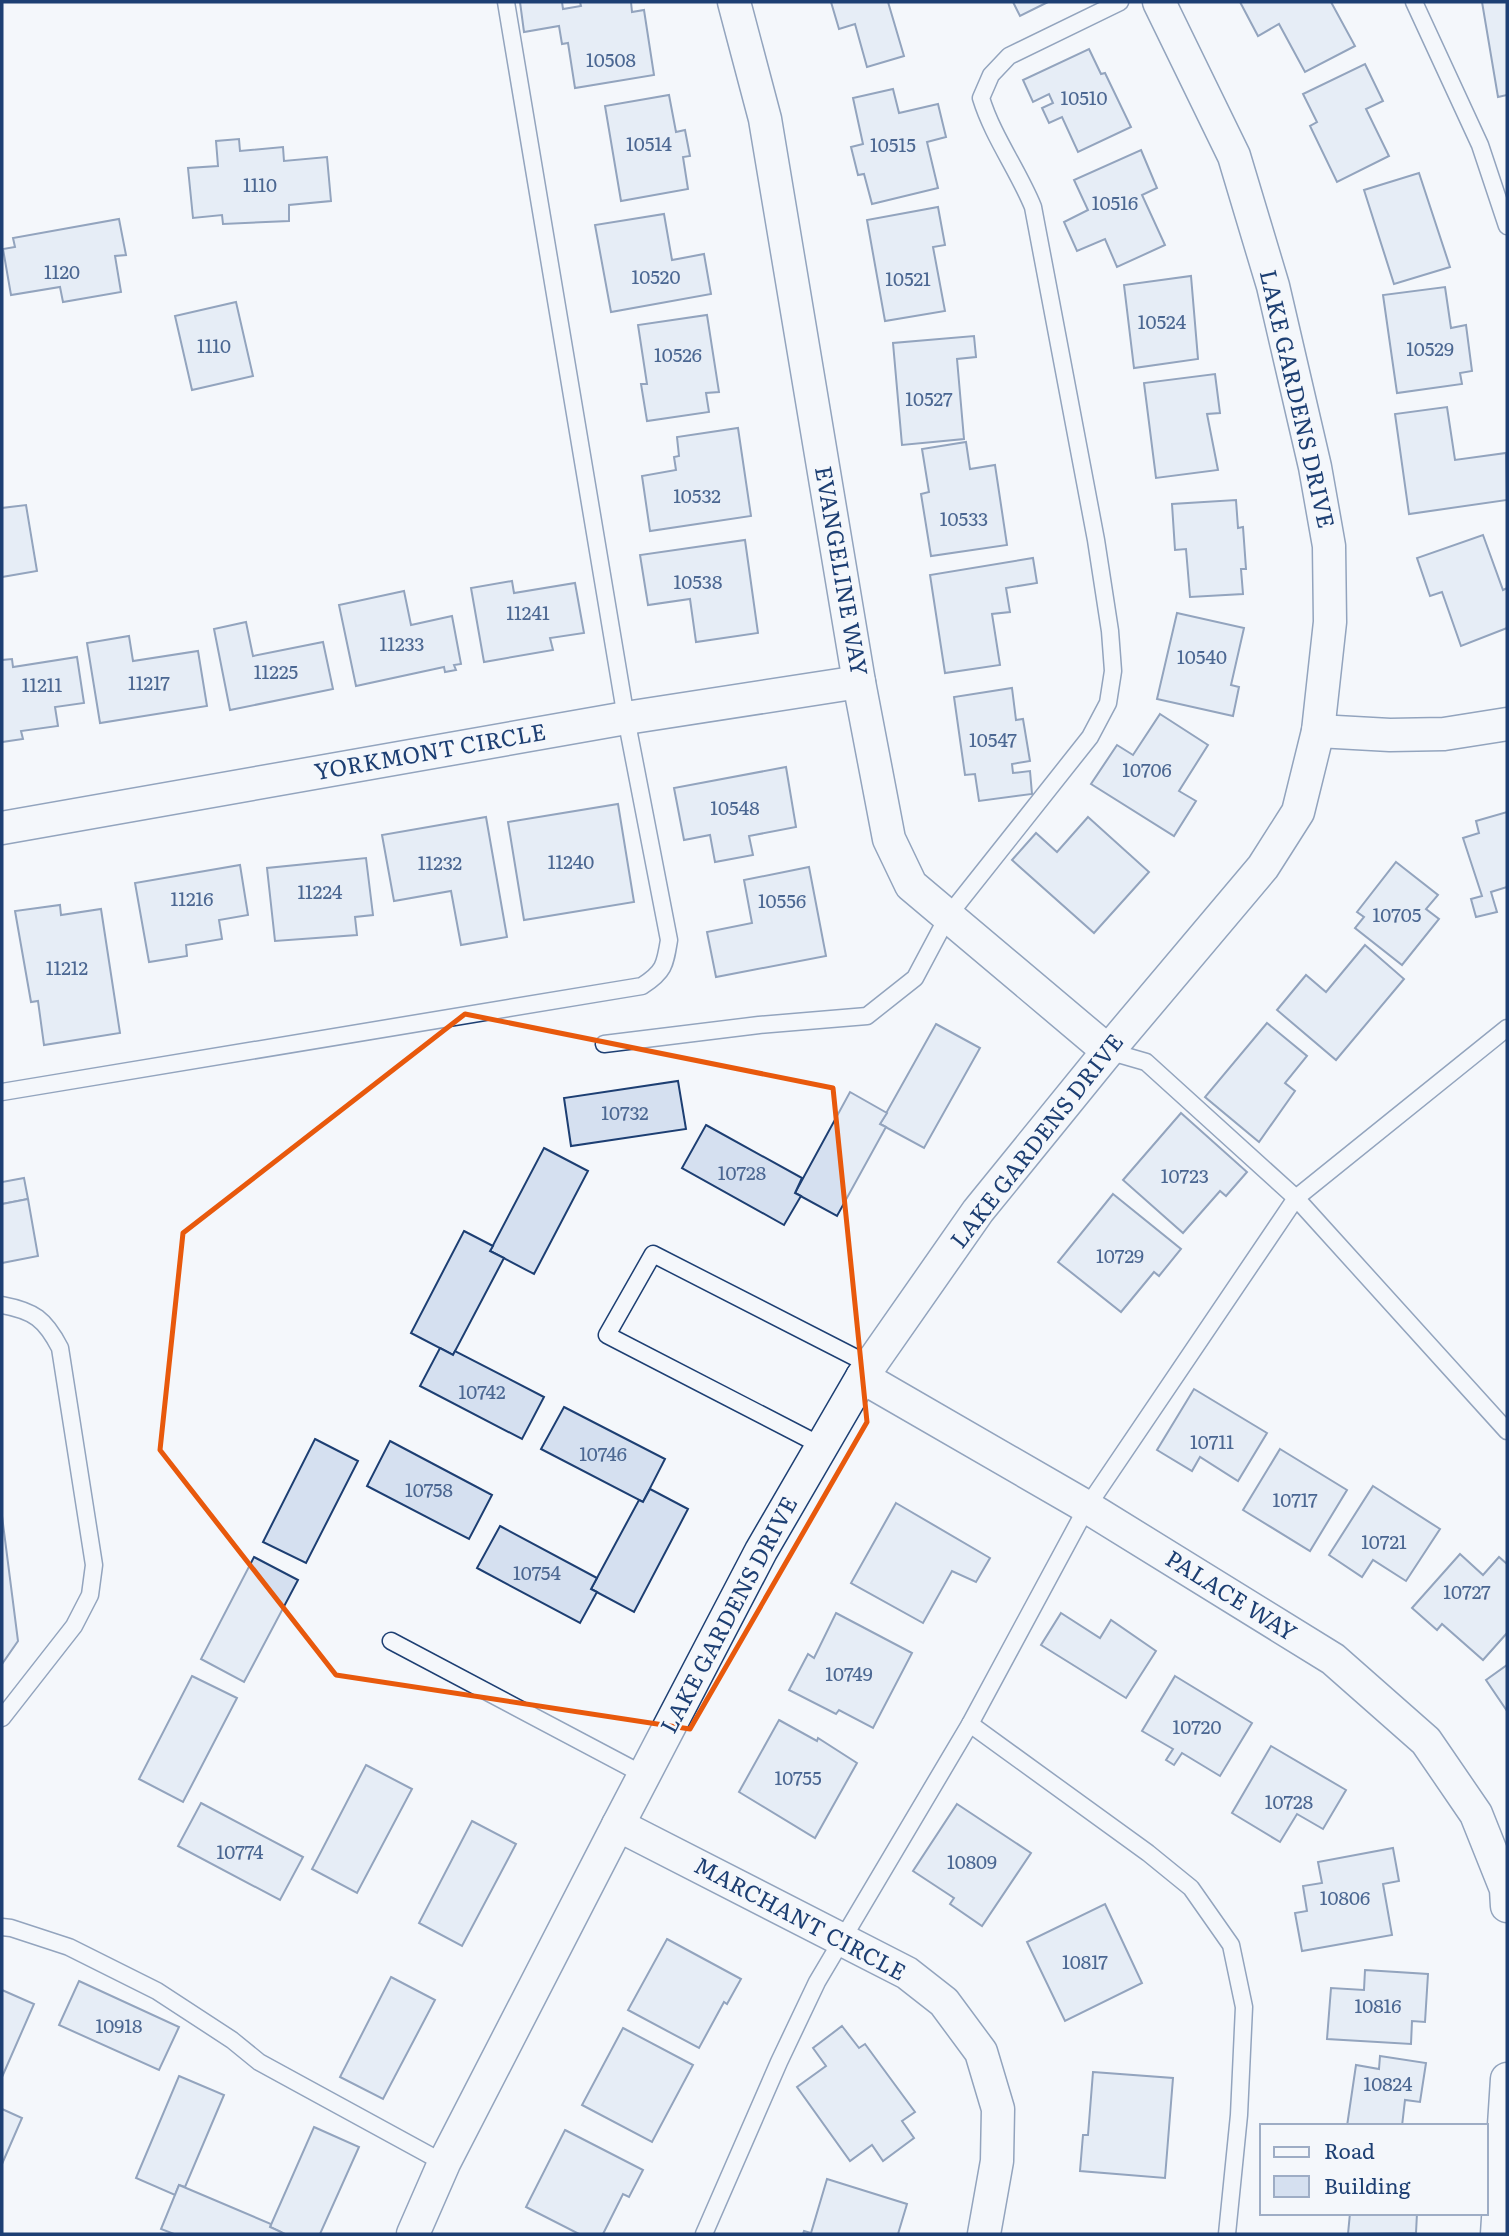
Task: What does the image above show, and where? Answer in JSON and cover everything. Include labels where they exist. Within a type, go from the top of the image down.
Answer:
[{"type":"street","name":"EVANGELINE WAY","points":[[734,2],[765,119],[859,682],[890,839],[911,885],[1108,1051]]},
{"type":"street","name":"LAKE GARDENS DRIVE","points":[[413,2234],[444,2163],[755,1563],[820,1445],[866,1371],[978,1211],[1108,1051],[1264,867],[1298,812],[1318,731],[1330,622],[1329,546],[1315,467],[1273,286],[1234,156],[1159,2]]},
{"type":"street","name":"YORKMONT CIRCLE","points":[[2,828],[626,718],[859,682]]},
{"type":"street","points":[[1318,731],[1390,735],[1444,734],[1507,724]]},
{"type":"street","name":"PALACE WAY","points":[[866,1371],[1333,1659],[1426,1741],[1476,1814],[1506,1889],[1507,1906]]},
{"type":"street","name":"MARCHANT CIRCLE","points":[[618,1825],[907,1973],[944,2002],[981,2052],[998,2109],[997,2161],[984,2234]]},
{"type":"street","points":[[1497,2234],[1507,2079]]},
{"type":"lane","points":[[2,1092],[642,986],[658,976],[666,959],[669,940],[626,718],[506,2]]},
{"type":"lane","points":[[604,1044],[759,1025],[867,1016],[915,978],[948,916],[1090,737],[1108,703],[1113,671],[1110,632],[1096,540],[1033,208],[1019,174],[989,123],[981,98],[992,75],[1009,57],[1120,2]]},
{"type":"lane","points":[[1414,2],[1480,145],[1507,226]]},
{"type":"lane","points":[[704,2234],[817,1982],[970,1724],[1087,1507],[1296,1198],[1507,1028]]},
{"type":"lane","points":[[1108,1051],[1146,1062],[1296,1198],[1507,1431]]},
{"type":"lane","points":[[820,1445],[607,1335],[653,1254],[866,1371]]},
{"type":"lane","points":[[2,1305],[29,1311],[50,1328],[60,1349],[94,1565],[90,1595],[74,1626],[2,1718]]},
{"type":"lane","points":[[391,1641],[644,1775]]},
{"type":"lane","points":[[970,1724],[1148,1853],[1191,1888],[1231,1945],[1244,2007],[1227,2234]]},
{"type":"lane","points":[[2,1927],[69,1947],[157,1991],[232,2040],[259,2063],[444,2163]]},
{"type":"highlighted area","points":[[465,1014],[833,1088],[867,1422],[690,1729],[336,1675],[160,1450],[183,1233]]},
{"type":"building","points":[[520,2],[562,2],[563,9],[581,6],[580,2],[631,2],[632,12],[644,10],[654,75],[575,88],[568,43],[562,44],[559,26],[524,32]]},
{"type":"building","points":[[831,2],[888,2],[904,56],[867,67],[855,24],[839,29]]},
{"type":"building","points":[[1013,2],[1048,2],[1020,16]]},
{"type":"building","points":[[1240,2],[1331,2],[1355,46],[1305,72],[1279,24],[1258,36]]},
{"type":"building","points":[[1482,2],[1507,2],[1507,95],[1498,97]]},
{"type":"building","points":[[1089,49],[1101,74],[1105,73],[1131,127],[1078,152],[1062,117],[1049,123],[1042,108],[1053,103],[1049,94],[1033,102],[1023,80]]},
{"type":"building","points":[[1365,64],[1383,101],[1366,109],[1389,156],[1337,182],[1310,126],[1317,122],[1303,94]]},
{"type":"building","points":[[893,89],[899,113],[938,104],[946,137],[927,142],[938,188],[872,204],[864,174],[858,175],[851,147],[863,144],[853,98]]},
{"type":"building","points":[[669,95],[676,132],[685,130],[690,156],[683,157],[688,189],[621,201],[605,106]]},
{"type":"building","points":[[239,139],[240,151],[283,147],[284,161],[327,157],[331,201],[289,205],[289,221],[223,224],[222,215],[193,218],[188,168],[218,166],[216,141]]},
{"type":"building","points":[[1141,150],[1157,188],[1142,195],[1165,245],[1117,267],[1105,239],[1077,251],[1064,222],[1088,210],[1074,180]]},
{"type":"building","points":[[1419,173],[1450,267],[1394,284],[1364,190]]},
{"type":"building","points":[[938,207],[945,245],[933,247],[945,311],[885,321],[867,220]]},
{"type":"building","points":[[664,214],[672,260],[704,254],[711,294],[611,312],[595,225]]},
{"type":"building","points":[[119,219],[126,255],[115,256],[121,292],[63,302],[60,287],[11,295],[3,249],[15,247],[13,238]]},
{"type":"building","points":[[1191,276],[1198,359],[1134,368],[1124,285]]},
{"type":"building","points":[[1445,287],[1451,328],[1466,325],[1472,371],[1460,373],[1462,384],[1397,393],[1383,295]]},
{"type":"building","points":[[236,302],[253,376],[192,390],[175,316]]},
{"type":"building","points":[[707,315],[719,392],[706,393],[709,412],[647,421],[641,384],[647,384],[638,325]]},
{"type":"building","points":[[974,336],[976,357],[957,359],[964,439],[902,445],[893,343]]},
{"type":"building","points":[[1215,374],[1220,413],[1207,414],[1218,470],[1156,478],[1144,383]]},
{"type":"building","points":[[1447,407],[1455,460],[1506,453],[1507,500],[1409,514],[1395,414]]},
{"type":"building","points":[[738,428],[751,516],[650,531],[642,476],[676,470],[674,457],[679,456],[677,437]]},
{"type":"building","points":[[966,442],[970,469],[995,465],[1007,545],[931,556],[921,494],[929,492],[922,449]]},
{"type":"building","points":[[1236,500],[1238,528],[1243,527],[1246,569],[1241,569],[1243,594],[1190,597],[1186,549],[1175,550],[1172,504]]},
{"type":"building","points":[[26,505],[37,571],[2,577],[2,508]]},
{"type":"building","points":[[1483,535],[1503,590],[1507,588],[1507,628],[1461,646],[1442,592],[1430,596],[1417,558]]},
{"type":"building","points":[[745,540],[758,633],[696,642],[690,599],[648,605],[640,555]]},
{"type":"building","points":[[1033,558],[1037,583],[1006,588],[1010,612],[992,614],[1000,665],[945,673],[930,575]]},
{"type":"building","points":[[512,581],[514,593],[575,583],[584,633],[550,638],[553,650],[484,662],[471,588]]},
{"type":"building","points":[[404,591],[411,625],[452,616],[461,664],[454,665],[456,670],[445,672],[444,667],[356,686],[339,605]]},
{"type":"building","points":[[1177,613],[1244,628],[1231,685],[1239,687],[1233,716],[1157,699]]},
{"type":"building","points":[[246,622],[253,656],[323,642],[333,689],[230,710],[214,629]]},
{"type":"building","points":[[129,636],[133,661],[198,651],[207,706],[100,723],[87,643]]},
{"type":"building","points":[[77,657],[84,703],[55,707],[58,726],[21,731],[23,739],[2,742],[2,660],[12,659],[13,667]]},
{"type":"building","points":[[1012,688],[1016,720],[1023,719],[1030,761],[1012,764],[1013,773],[1030,771],[1032,794],[979,801],[975,774],[965,775],[954,697]]},
{"type":"building","points":[[1160,714],[1208,745],[1179,791],[1196,801],[1174,836],[1091,784],[1117,745],[1133,755]]},
{"type":"building","points":[[786,767],[796,827],[749,836],[753,855],[715,862],[710,835],[684,840],[674,788]]},
{"type":"building","points":[[618,804],[634,902],[524,920],[508,822]]},
{"type":"building","points":[[1507,812],[1507,887],[1491,892],[1497,912],[1476,917],[1471,899],[1482,896],[1463,838],[1479,833],[1476,821]]},
{"type":"building","points":[[486,817],[507,937],[461,945],[451,891],[394,901],[382,835]]},
{"type":"building","points":[[1088,817],[1149,872],[1094,933],[1012,860],[1036,833],[1057,852]]},
{"type":"building","points":[[366,858],[373,915],[355,917],[357,935],[275,941],[267,868]]},
{"type":"building","points":[[1396,862],[1438,895],[1426,909],[1439,919],[1402,965],[1355,928],[1364,917],[1357,912]]},
{"type":"building","points":[[240,865],[248,915],[219,920],[222,939],[186,945],[187,956],[149,962],[135,883]]},
{"type":"building","points":[[809,867],[826,956],[716,977],[707,932],[752,923],[744,880]]},
{"type":"building","points":[[60,905],[61,915],[101,909],[120,1033],[44,1045],[38,1001],[31,1002],[15,911]]},
{"type":"building","points":[[1365,945],[1404,979],[1336,1060],[1277,1010],[1306,975],[1326,992]]},
{"type":"building","points":[[1267,1023],[1307,1056],[1285,1083],[1295,1091],[1259,1142],[1205,1097]]},
{"type":"building","points":[[936,1024],[980,1048],[924,1148],[880,1124]]},
{"type":"building","points":[[678,1081],[686,1129],[571,1146],[564,1098]]},
{"type":"building","points":[[850,1092],[887,1113],[880,1124],[886,1127],[837,1216],[795,1193]]},
{"type":"building","points":[[1181,1113],[1247,1172],[1226,1196],[1220,1191],[1183,1233],[1123,1180]]},
{"type":"building","points":[[706,1125],[802,1178],[795,1193],[801,1196],[784,1225],[682,1168]]},
{"type":"building","points":[[544,1148],[588,1171],[534,1274],[490,1251]]},
{"type":"building","points":[[24,1178],[28,1199],[2,1204],[2,1182]]},
{"type":"building","points":[[1113,1194],[1181,1249],[1159,1276],[1154,1272],[1121,1312],[1058,1262]]},
{"type":"building","points":[[28,1199],[38,1256],[2,1263],[2,1204]]},
{"type":"building","points":[[464,1231],[493,1246],[490,1251],[504,1258],[453,1355],[411,1333]]},
{"type":"building","points":[[440,1348],[453,1355],[455,1351],[544,1397],[522,1439],[420,1386]]},
{"type":"building","points":[[1194,1389],[1267,1433],[1238,1481],[1200,1457],[1192,1471],[1157,1450]]},
{"type":"building","points":[[564,1407],[665,1459],[643,1502],[541,1449]]},
{"type":"building","points":[[315,1439],[358,1461],[306,1563],[263,1542]]},
{"type":"building","points":[[390,1441],[492,1495],[469,1539],[367,1486]]},
{"type":"building","points":[[1280,1449],[1347,1490],[1310,1551],[1243,1510]]},
{"type":"building","points":[[1373,1486],[1440,1529],[1406,1581],[1373,1560],[1362,1577],[1329,1555]]},
{"type":"building","points":[[650,1489],[688,1509],[634,1612],[591,1589],[639,1500],[643,1502]]},
{"type":"building","points":[[896,1503],[990,1558],[976,1582],[952,1571],[923,1623],[851,1583]]},
{"type":"building","points":[[2,1516],[18,1641],[2,1664]]},
{"type":"building","points":[[500,1526],[597,1578],[591,1589],[597,1592],[580,1623],[477,1568]]},
{"type":"building","points":[[1460,1554],[1483,1575],[1499,1557],[1507,1564],[1507,1633],[1483,1660],[1442,1624],[1437,1630],[1412,1608]]},
{"type":"building","points":[[254,1557],[298,1580],[244,1682],[201,1659]]},
{"type":"building","points":[[836,1613],[912,1653],[873,1728],[839,1710],[836,1714],[789,1690],[808,1654],[814,1658]]},
{"type":"building","points":[[1061,1613],[1100,1638],[1111,1620],[1156,1651],[1126,1698],[1041,1645]]},
{"type":"building","points":[[1507,1665],[1507,1711],[1486,1680]]},
{"type":"building","points":[[192,1676],[237,1698],[183,1802],[139,1779]]},
{"type":"building","points":[[1175,1676],[1252,1723],[1220,1776],[1182,1753],[1174,1765],[1166,1760],[1173,1749],[1142,1731]]},
{"type":"building","points":[[779,1720],[817,1741],[818,1738],[857,1763],[815,1838],[739,1792]]},
{"type":"building","points":[[1271,1746],[1346,1790],[1323,1829],[1297,1814],[1280,1842],[1232,1813]]},
{"type":"building","points":[[366,1765],[412,1789],[357,1893],[312,1869]]},
{"type":"building","points":[[201,1803],[303,1857],[280,1900],[178,1846]]},
{"type":"building","points":[[957,1804],[1031,1853],[982,1926],[950,1904],[954,1898],[913,1871]]},
{"type":"building","points":[[472,1821],[516,1844],[462,1946],[419,1923]]},
{"type":"building","points":[[1393,1848],[1399,1881],[1383,1884],[1392,1935],[1302,1951],[1295,1913],[1307,1911],[1303,1886],[1322,1883],[1318,1862]]},
{"type":"building","points":[[1105,1904],[1142,1983],[1065,2021],[1027,1942]]},
{"type":"building","points":[[667,1939],[741,1979],[727,2004],[724,2002],[699,2048],[628,2010]]},
{"type":"building","points":[[1365,1970],[1428,1974],[1425,2022],[1412,2021],[1411,2044],[1327,2039],[1331,1988],[1364,1990]]},
{"type":"building","points":[[391,1977],[435,2000],[383,2099],[340,2077]]},
{"type":"building","points":[[79,1981],[179,2027],[159,2070],[59,2025]]},
{"type":"building","points":[[2,1990],[34,2004],[2,2077]]},
{"type":"building","points":[[842,2026],[859,2048],[865,2044],[915,2112],[902,2121],[914,2138],[883,2161],[872,2145],[850,2161],[797,2087],[826,2066],[813,2048]]},
{"type":"building","points":[[623,2028],[693,2065],[652,2142],[582,2105]]},
{"type":"building","points":[[1380,2056],[1426,2063],[1420,2102],[1405,2100],[1402,2124],[1347,2124],[1356,2065],[1379,2069]]},
{"type":"building","points":[[1093,2072],[1173,2078],[1165,2178],[1080,2171],[1083,2135],[1088,2135]]},
{"type":"building","points":[[179,2076],[224,2095],[185,2187],[179,2185],[175,2195],[136,2178]]},
{"type":"building","points":[[2,2109],[22,2118],[2,2164]]},
{"type":"building","points":[[314,2127],[359,2147],[320,2234],[285,2234],[270,2227]]},
{"type":"building","points":[[565,2130],[643,2170],[629,2197],[623,2194],[603,2234],[579,2234],[526,2207]]},
{"type":"building","points":[[827,2179],[907,2204],[898,2234],[803,2234],[804,2231],[811,2233]]},
{"type":"building","points":[[179,2185],[271,2224],[270,2227],[281,2232],[174,2234],[161,2229]]},
{"type":"building","points":[[1350,2215],[1417,2215],[1416,2233],[1348,2234]]}]
